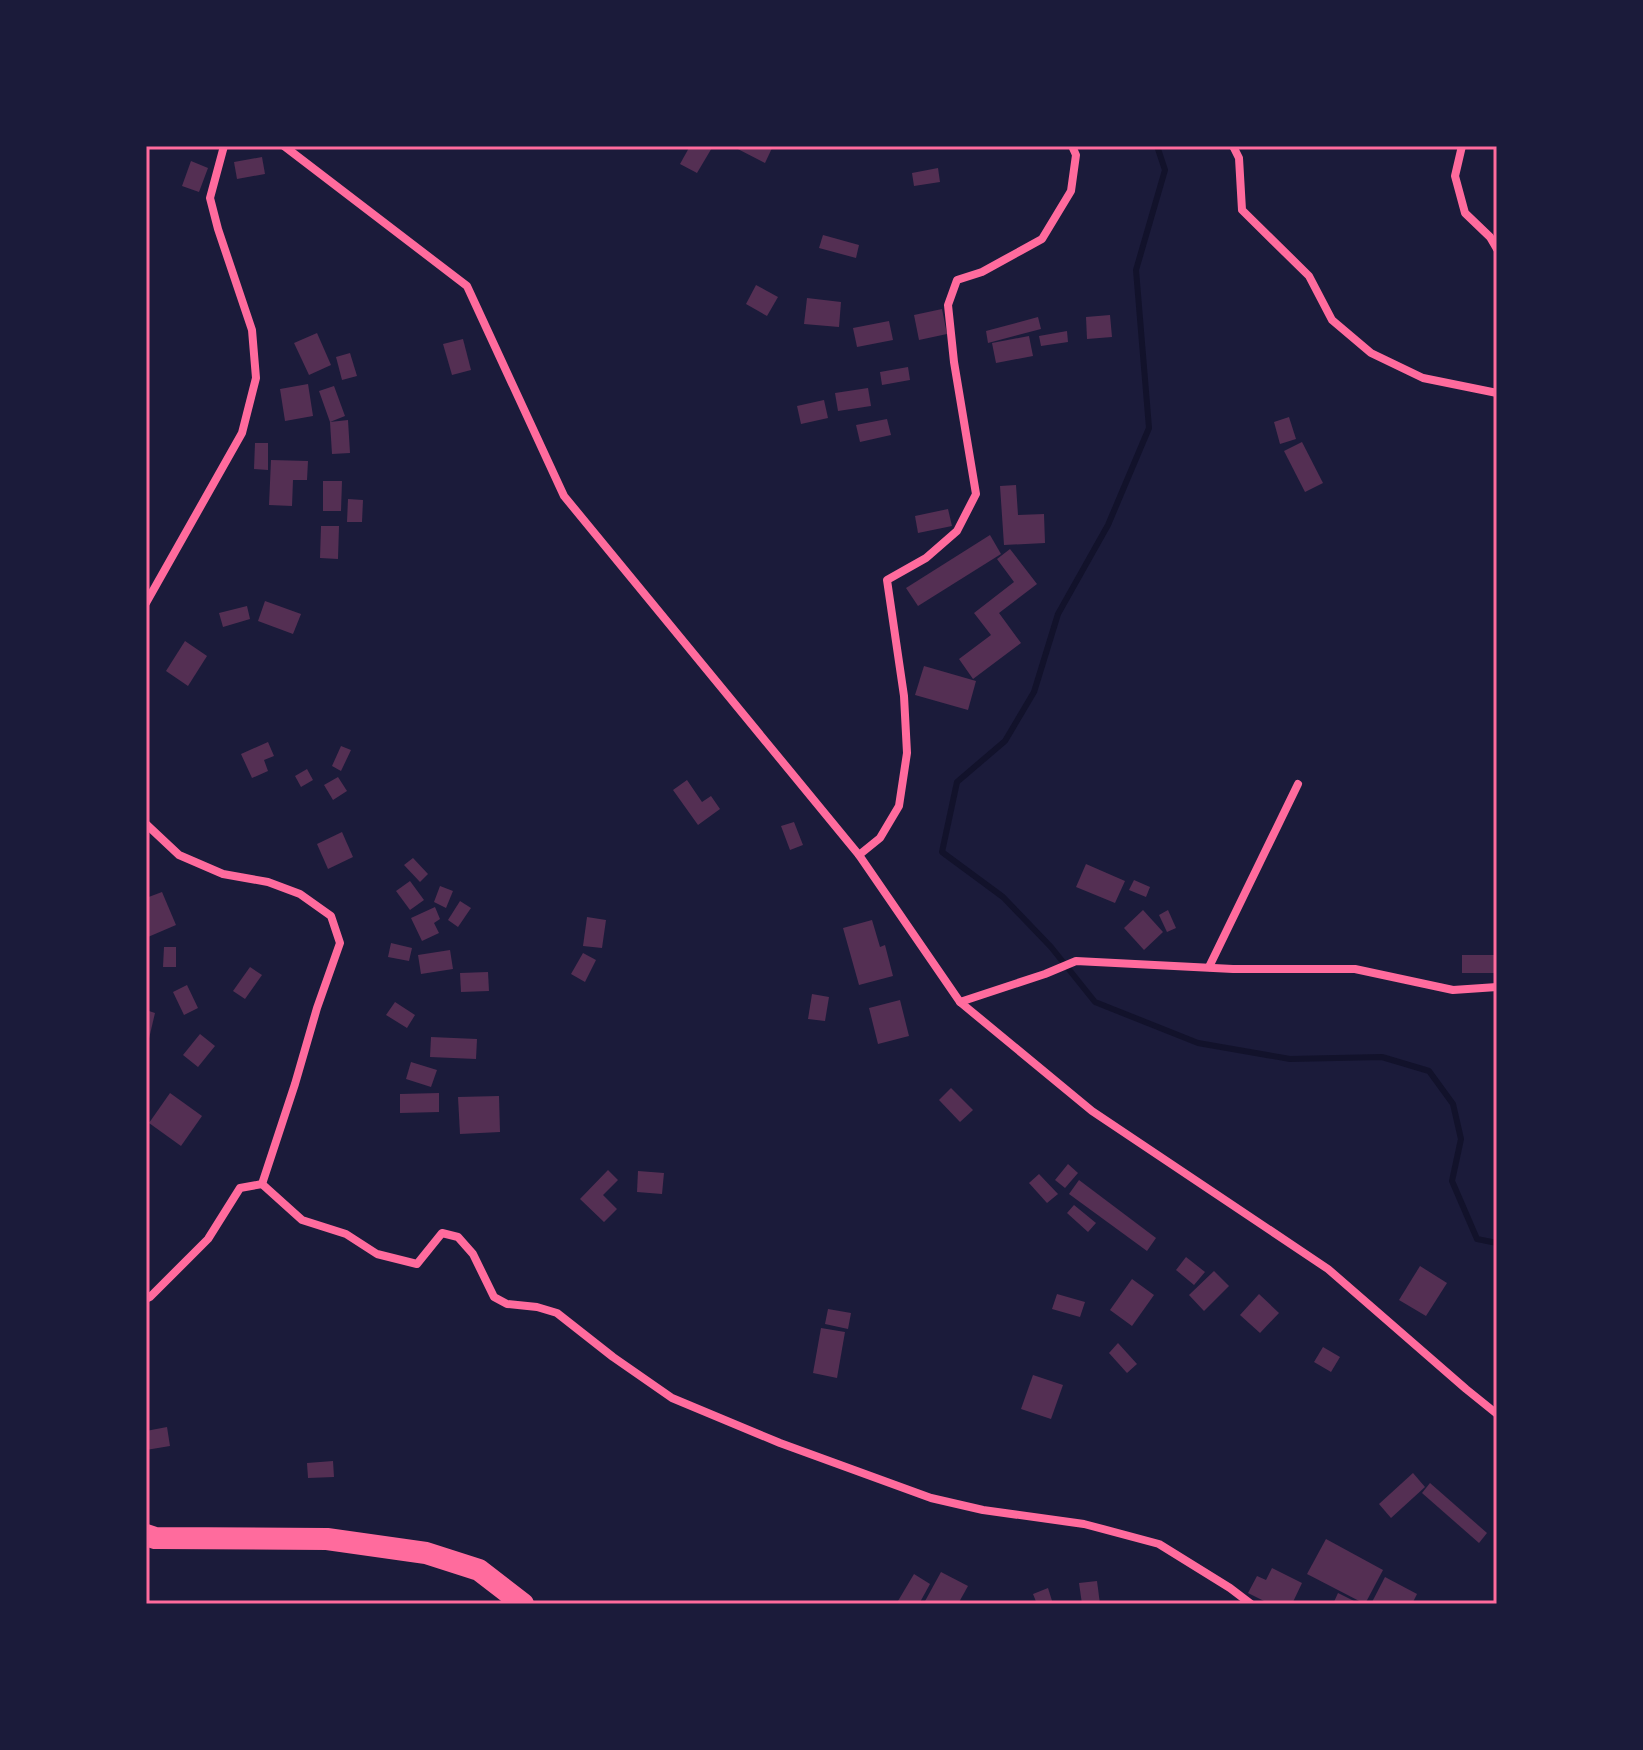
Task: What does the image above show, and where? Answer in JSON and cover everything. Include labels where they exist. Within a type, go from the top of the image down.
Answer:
[{"type":"highway","points":[[146,1535],[155,1538],[327,1539],[426,1553],[479,1570],[523,1604]]},
{"type":"street","points":[[146,603],[242,433],[256,378],[252,330],[210,198],[224,146]]},
{"type":"street","points":[[284,146],[467,286],[564,496],[859,855],[960,1002],[1092,1111],[1328,1269],[1497,1414]]},
{"type":"street","points":[[859,855],[880,838],[899,806],[907,753],[904,696],[887,580],[926,558],[957,531],[976,494],[954,362],[948,305],[957,280],[982,272],[1042,239],[1071,191],[1076,155],[1072,146]]},
{"type":"street","points":[[1233,146],[1239,158],[1242,210],[1309,276],[1332,320],[1371,353],[1423,378],[1497,393]]},
{"type":"street","points":[[1462,146],[1455,176],[1465,213],[1490,237],[1497,249]]},
{"type":"street","points":[[1209,967],[1298,784]]},
{"type":"street","points":[[146,824],[179,855],[223,874],[268,882],[300,894],[331,916],[340,943],[262,1184]]},
{"type":"street","points":[[960,1002],[1076,961],[1355,969],[1453,990],[1497,987]]},
{"type":"street","points":[[146,1299],[208,1239],[240,1188],[262,1184]]},
{"type":"street","points":[[262,1184],[302,1220],[346,1234],[377,1254],[417,1264],[442,1233],[458,1237],[473,1254],[494,1297],[507,1304],[557,1313],[672,1398],[780,1443],[931,1498],[983,1510],[1084,1524],[1159,1544],[1251,1604]]},
{"type":"building","points":[[690,146],[713,146],[697,173],[680,164]]},
{"type":"building","points":[[732,146],[773,146],[765,163]]},
{"type":"building","points":[[262,157],[265,174],[237,179],[234,162]]},
{"type":"building","points":[[191,161],[208,168],[199,192],[182,186]]},
{"type":"building","points":[[938,168],[940,182],[914,186],[912,173]]},
{"type":"building","points":[[823,235],[859,245],[856,258],[819,248]]},
{"type":"building","points":[[756,285],[778,297],[767,316],[746,304]]},
{"type":"building","points":[[807,298],[841,302],[839,327],[804,324]]},
{"type":"building","points":[[942,309],[947,334],[919,340],[914,315]]},
{"type":"building","points":[[1110,315],[1112,337],[1087,339],[1086,317]]},
{"type":"building","points":[[1038,317],[1041,329],[988,343],[986,331]]},
{"type":"building","points":[[889,321],[893,340],[857,347],[853,328]]},
{"type":"building","points":[[1067,331],[1068,342],[1041,346],[1039,336]]},
{"type":"building","points":[[317,333],[331,365],[309,375],[294,343]]},
{"type":"building","points":[[1029,336],[1033,356],[996,363],[992,343]]},
{"type":"building","points":[[463,339],[471,370],[452,375],[443,344]]},
{"type":"building","points":[[350,353],[357,376],[342,380],[336,357]]},
{"type":"building","points":[[908,367],[910,380],[882,385],[880,372]]},
{"type":"building","points":[[308,384],[313,416],[285,421],[280,389]]},
{"type":"building","points":[[334,386],[345,416],[330,422],[319,391]]},
{"type":"building","points":[[868,388],[871,406],[838,411],[835,393]]},
{"type":"building","points":[[824,400],[828,418],[801,424],[797,406]]},
{"type":"building","points":[[1289,417],[1296,439],[1280,444],[1274,422]]},
{"type":"building","points":[[887,419],[891,435],[860,442],[856,425]]},
{"type":"building","points":[[348,420],[350,453],[332,454],[330,422]]},
{"type":"building","points":[[1302,442],[1323,483],[1305,492],[1284,451]]},
{"type":"building","points":[[255,443],[268,443],[268,470],[254,469]]},
{"type":"building","points":[[271,460],[308,461],[307,480],[293,480],[292,506],[269,505]]},
{"type":"building","points":[[323,481],[342,481],[341,511],[323,511]]},
{"type":"building","points":[[1016,485],[1018,515],[1044,514],[1045,543],[1004,545],[1000,486]]},
{"type":"building","points":[[348,499],[363,500],[362,522],[347,522]]},
{"type":"building","points":[[948,509],[952,526],[918,533],[915,516]]},
{"type":"building","points":[[321,526],[339,526],[338,559],[320,558]]},
{"type":"building","points":[[990,535],[1001,554],[918,606],[906,588]]},
{"type":"building","points":[[1010,549],[1037,584],[999,613],[1021,643],[973,679],[959,659],[991,635],[974,613],[1014,582],[997,559]]},
{"type":"building","points":[[265,601],[301,614],[293,634],[258,621]]},
{"type":"building","points":[[247,606],[250,619],[223,627],[219,613]]},
{"type":"building","points":[[185,641],[207,656],[188,686],[166,671]]},
{"type":"building","points":[[924,666],[976,681],[968,710],[915,695]]},
{"type":"building","points":[[268,742],[274,756],[264,760],[268,771],[252,778],[241,754]]},
{"type":"building","points":[[341,746],[351,750],[341,771],[332,766]]},
{"type":"building","points":[[307,769],[313,780],[301,787],[295,776]]},
{"type":"building","points":[[338,777],[347,791],[333,800],[324,785]]},
{"type":"building","points":[[687,780],[702,802],[711,796],[720,809],[698,825],[673,790]]},
{"type":"building","points":[[794,822],[803,845],[790,850],[781,826]]},
{"type":"building","points":[[342,832],[353,857],[328,869],[317,844]]},
{"type":"building","points":[[413,858],[428,874],[420,882],[404,865]]},
{"type":"building","points":[[1086,864],[1125,881],[1115,903],[1076,887]]},
{"type":"building","points":[[1134,880],[1150,887],[1146,897],[1129,890]]},
{"type":"building","points":[[410,881],[424,900],[410,910],[396,891]]},
{"type":"building","points":[[440,886],[453,891],[446,908],[434,902]]},
{"type":"building","points":[[162,892],[176,925],[148,937],[146,898]]},
{"type":"building","points":[[460,901],[471,908],[458,927],[448,920]]},
{"type":"building","points":[[435,907],[440,919],[434,923],[439,933],[422,941],[411,918]]},
{"type":"building","points":[[1143,910],[1163,932],[1144,950],[1124,928]]},
{"type":"building","points":[[1168,910],[1176,928],[1167,932],[1159,915]]},
{"type":"building","points":[[587,917],[606,920],[602,948],[583,946]]},
{"type":"building","points":[[872,920],[880,947],[885,945],[893,976],[859,985],[843,928]]},
{"type":"building","points":[[391,943],[412,948],[409,961],[388,957]]},
{"type":"building","points":[[164,947],[176,947],[176,967],[163,967]]},
{"type":"building","points":[[450,950],[453,969],[421,974],[418,955]]},
{"type":"building","points":[[583,953],[596,960],[585,982],[571,974]]},
{"type":"building","points":[[1462,955],[1497,955],[1497,973],[1462,973]]},
{"type":"building","points":[[250,967],[262,975],[245,999],[233,991]]},
{"type":"building","points":[[488,972],[489,991],[461,992],[460,973]]},
{"type":"building","points":[[187,985],[198,1008],[184,1015],[173,992]]},
{"type":"building","points":[[812,994],[829,997],[825,1021],[808,1019]]},
{"type":"building","points":[[900,1000],[909,1036],[878,1044],[869,1008]]},
{"type":"building","points":[[395,1002],[415,1015],[407,1028],[386,1015]]},
{"type":"building","points":[[146,1010],[155,1013],[147,1047],[146,1047]]},
{"type":"building","points":[[200,1034],[215,1046],[198,1067],[183,1055]]},
{"type":"building","points":[[431,1037],[477,1039],[476,1059],[430,1057]]},
{"type":"building","points":[[411,1062],[437,1070],[431,1087],[406,1079]]},
{"type":"building","points":[[951,1088],[973,1110],[960,1122],[939,1100]]},
{"type":"building","points":[[170,1093],[202,1116],[181,1146],[149,1123]]},
{"type":"building","points":[[439,1093],[439,1112],[400,1113],[400,1094]]},
{"type":"building","points":[[499,1096],[500,1132],[460,1134],[458,1097]]},
{"type":"building","points":[[1068,1164],[1078,1173],[1065,1188],[1055,1180]]},
{"type":"building","points":[[608,1170],[618,1180],[603,1195],[617,1209],[604,1222],[580,1199]]},
{"type":"building","points":[[638,1171],[664,1173],[662,1194],[637,1192]]},
{"type":"building","points":[[1039,1174],[1058,1194],[1047,1203],[1029,1183]]},
{"type":"building","points":[[1079,1180],[1156,1238],[1147,1251],[1069,1194]]},
{"type":"building","points":[[1074,1205],[1096,1223],[1088,1232],[1067,1213]]},
{"type":"building","points":[[1186,1257],[1205,1272],[1194,1285],[1176,1270]]},
{"type":"building","points":[[1420,1266],[1447,1283],[1426,1316],[1399,1300]]},
{"type":"building","points":[[1214,1271],[1229,1286],[1204,1311],[1189,1295]]},
{"type":"building","points":[[1132,1279],[1154,1295],[1132,1326],[1110,1310]]},
{"type":"building","points":[[1057,1294],[1085,1302],[1080,1317],[1052,1309]]},
{"type":"building","points":[[1259,1294],[1279,1313],[1260,1333],[1240,1315]]},
{"type":"building","points":[[828,1309],[851,1313],[848,1329],[825,1324]]},
{"type":"building","points":[[821,1328],[845,1332],[837,1378],[813,1373]]},
{"type":"building","points":[[1118,1343],[1137,1364],[1127,1373],[1109,1353]]},
{"type":"building","points":[[1323,1347],[1340,1357],[1331,1372],[1314,1362]]},
{"type":"building","points":[[1033,1375],[1063,1385],[1051,1419],[1021,1409]]},
{"type":"building","points":[[167,1427],[170,1446],[146,1450],[146,1431]]},
{"type":"building","points":[[333,1461],[334,1477],[308,1478],[307,1463]]},
{"type":"building","points":[[1413,1473],[1425,1487],[1391,1518],[1379,1504]]},
{"type":"building","points":[[1430,1483],[1487,1533],[1479,1543],[1422,1493]]},
{"type":"building","points":[[1326,1539],[1383,1570],[1365,1604],[1307,1574]]},
{"type":"building","points":[[1272,1568],[1302,1583],[1292,1604],[1270,1604],[1248,1593],[1257,1576],[1266,1580]]},
{"type":"building","points":[[941,1572],[968,1586],[958,1604],[924,1603]]},
{"type":"building","points":[[914,1574],[930,1584],[919,1604],[903,1604],[898,1601]]},
{"type":"building","points":[[1385,1577],[1417,1594],[1412,1604],[1371,1604]]},
{"type":"building","points":[[1097,1581],[1100,1604],[1082,1604],[1079,1583]]},
{"type":"building","points":[[1048,1588],[1053,1604],[1037,1604],[1033,1594]]},
{"type":"building","points":[[1338,1593],[1360,1604],[1333,1604]]},
{"type":"waterway","points":[[1157,146],[1165,170],[1136,270],[1149,428],[1108,525],[1058,614],[1034,692],[1005,741],[957,782],[942,852],[1003,897],[1051,947],[1095,1002],[1198,1043],[1290,1059],[1382,1057],[1429,1071],[1453,1104],[1461,1139],[1452,1181],[1477,1239],[1497,1243]]}]
